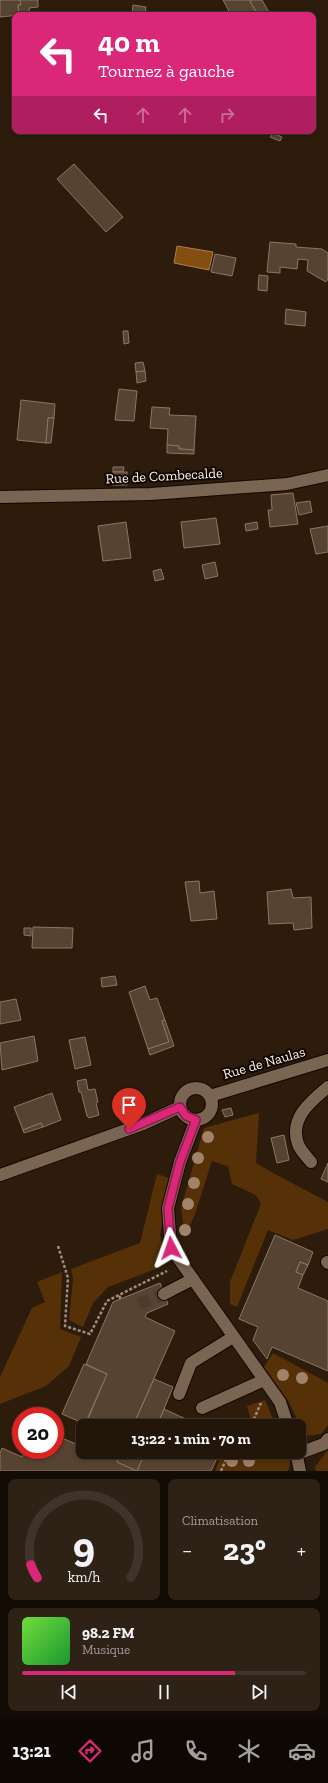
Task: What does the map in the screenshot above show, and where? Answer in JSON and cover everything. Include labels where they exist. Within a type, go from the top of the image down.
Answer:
[{"type":"street","name":"Rue de Combecalde","points":[[0,497],[151,494],[287,484],[328,475]]},
{"type":"street","name":"Rue de Naulas","points":[[210,1096],[328,1060]]},
{"type":"street","points":[[311,1162],[298,1144],[296,1123],[306,1105],[328,1087]]},
{"type":"street","points":[[190,1089],[201,1089],[210,1096],[212,1105],[208,1114],[200,1120],[186,1116],[180,1107],[182,1096],[190,1089]]},
{"type":"street","points":[[0,1175],[143,1124],[180,1107]]},
{"type":"street","points":[[196,1120],[180,1162],[168,1208],[171,1248],[280,1402],[286,1419]]},
{"type":"street","points":[[164,1294],[193,1279]]},
{"type":"street","points":[[179,1394],[191,1363],[233,1337]]},
{"type":"street","points":[[202,1408],[267,1383]]},
{"type":"street","points":[[306,1450],[324,1444],[328,1439]]},
{"type":"street","points":[[297,1459],[300,1471]]},
{"type":"path","points":[[58,1246],[68,1278],[65,1326],[90,1334],[107,1301],[182,1264]]},
{"type":"path","points":[[254,1419],[267,1383]]},
{"type":"path","points":[[221,1471],[226,1459]]},
{"type":"shaded area","points":[[177,246],[213,252],[209,270],[174,263]]},
{"type":"shaded area","points":[[259,1113],[256,1163],[328,1202],[328,1229],[293,1240],[268,1230],[237,1307],[230,1304],[230,1282],[261,1204],[256,1195],[232,1184],[228,1166],[212,1161],[195,1214],[185,1238],[181,1208],[204,1128]]},
{"type":"shaded area","points":[[157,1174],[169,1178],[160,1235],[164,1255],[161,1267],[108,1287],[93,1303],[83,1327],[69,1320],[73,1279],[71,1269],[140,1243]]},
{"type":"shaded area","points":[[62,1272],[60,1329],[81,1337],[69,1366],[46,1386],[0,1404],[0,1377],[32,1308],[45,1302],[37,1282]]},
{"type":"shaded area","points":[[273,1353],[328,1383],[328,1425],[321,1434],[306,1436],[306,1419],[297,1419],[289,1402],[264,1367]]},
{"type":"shaded area","points":[[265,1400],[273,1419],[247,1419],[250,1417],[247,1406]]},
{"type":"shaded area","points":[[328,1450],[328,1471],[316,1471],[315,1467]]},
{"type":"shaded area","points":[[220,1459],[290,1459],[288,1471],[215,1471]]},
{"type":"building","points":[[0,0],[20,0],[21,5],[18,5],[19,12],[12,12],[12,16],[0,17]]},
{"type":"building","points":[[20,0],[38,0],[38,7],[29,8],[30,12],[19,12],[18,5],[21,5]]},
{"type":"building","points":[[223,0],[252,0],[250,1],[256,12],[229,12]]},
{"type":"building","points":[[262,0],[269,12],[256,12],[250,1]]},
{"type":"building","points":[[133,5],[146,7],[145,12],[132,12]]},
{"type":"building","points":[[272,134],[275,134],[282,137],[280,141],[270,137]]},
{"type":"building","points":[[74,164],[123,217],[106,232],[57,179]]},
{"type":"building","points":[[270,242],[296,244],[296,247],[322,249],[328,253],[328,279],[326,282],[307,271],[308,260],[298,259],[297,269],[280,267],[280,273],[267,272]]},
{"type":"building","points":[[215,254],[236,258],[232,276],[211,272]]},
{"type":"building","points":[[259,275],[268,276],[267,291],[258,290]]},
{"type":"building","points":[[286,309],[306,312],[305,326],[285,324]]},
{"type":"building","points":[[123,331],[128,331],[129,343],[124,344]]},
{"type":"building","points":[[143,362],[145,371],[136,372],[135,363]]},
{"type":"building","points":[[145,371],[146,381],[137,383],[136,372]]},
{"type":"building","points":[[119,389],[137,391],[134,421],[115,420]]},
{"type":"building","points":[[21,400],[55,404],[54,418],[48,418],[46,443],[17,440]]},
{"type":"building","points":[[152,407],[170,408],[169,415],[196,416],[194,450],[179,449],[179,446],[167,445],[168,429],[150,428]]},
{"type":"building","points":[[48,418],[54,418],[51,443],[46,443]]},
{"type":"building","points":[[167,445],[179,446],[179,449],[194,450],[194,454],[167,453]]},
{"type":"building","points":[[113,467],[124,467],[123,472],[113,472]]},
{"type":"building","points":[[113,472],[127,472],[127,485],[113,485]]},
{"type":"building","points":[[293,493],[298,524],[270,527],[268,510],[272,510],[271,495]]},
{"type":"building","points":[[310,501],[312,512],[299,515],[296,503]]},
{"type":"building","points":[[216,518],[220,544],[184,548],[181,522]]},
{"type":"building","points":[[126,522],[131,558],[103,561],[98,526]]},
{"type":"building","points":[[257,522],[258,529],[246,531],[245,524]]},
{"type":"building","points":[[328,526],[328,552],[316,554],[310,529]]},
{"type":"building","points":[[215,562],[218,576],[205,579],[202,565]]},
{"type":"building","points":[[161,569],[164,579],[155,581],[153,571]]},
{"type":"building","points":[[199,881],[200,893],[214,891],[217,919],[191,921],[185,882]]},
{"type":"building","points":[[291,889],[293,898],[311,897],[312,928],[294,930],[293,923],[269,924],[267,892]]},
{"type":"building","points":[[33,927],[73,928],[72,948],[32,948]]},
{"type":"building","points":[[24,928],[31,928],[31,936],[24,935]]},
{"type":"building","points":[[115,976],[117,985],[102,987],[101,978]]},
{"type":"building","points":[[145,986],[150,1000],[157,998],[165,1020],[162,1021],[169,1042],[148,1049],[129,992]]},
{"type":"building","points":[[16,999],[21,1020],[0,1024],[0,1002]]},
{"type":"building","points":[[165,1020],[174,1046],[150,1055],[148,1049],[169,1042],[162,1021]]},
{"type":"building","points":[[34,1036],[38,1061],[2,1070],[0,1043]]},
{"type":"building","points":[[85,1037],[91,1065],[75,1069],[69,1040]]},
{"type":"building","points":[[86,1079],[88,1090],[95,1089],[99,1115],[89,1118],[87,1116],[81,1092],[79,1092],[77,1081]]},
{"type":"building","points":[[52,1093],[61,1120],[43,1127],[41,1123],[23,1130],[14,1107]]},
{"type":"building","points":[[231,1108],[233,1115],[225,1117],[222,1110]]},
{"type":"building","points":[[41,1123],[43,1127],[24,1133],[23,1130]]},
{"type":"building","points":[[284,1135],[289,1160],[277,1163],[271,1138]]},
{"type":"building","points":[[328,1163],[328,1182],[321,1179]]},
{"type":"building","points":[[275,1235],[313,1252],[308,1265],[300,1262],[296,1272],[303,1275],[298,1288],[328,1301],[328,1371],[272,1347],[267,1359],[253,1340],[258,1327],[239,1319]]},
{"type":"building","points":[[300,1262],[308,1265],[303,1275],[296,1272]]},
{"type":"building","points":[[160,1283],[168,1304],[147,1313],[145,1317],[175,1331],[136,1419],[88,1419],[107,1374],[86,1364],[113,1302]]},
{"type":"building","points":[[84,1364],[107,1374],[87,1419],[76,1420],[64,1415],[64,1409]]},
{"type":"building","points":[[154,1379],[173,1387],[160,1419],[136,1419]]},
{"type":"building","points":[[164,1409],[186,1419],[160,1419]]},
{"type":"building","points":[[64,1439],[76,1444],[76,1459],[118,1459],[117,1462],[137,1471],[0,1471],[0,1453],[2,1448],[12,1452],[12,1459],[64,1459]]},
{"type":"building","points":[[118,1459],[142,1459],[137,1471],[117,1462]]},
{"type":"building","points":[[142,1459],[217,1459],[211,1471],[137,1471]]},
{"type":"tunnel","points":[[139,1304],[164,1294]]},
{"type":"route","points":[[129,1129],[180,1107],[186,1116],[190,1119],[196,1120],[180,1162],[168,1208],[171,1248]]}]
